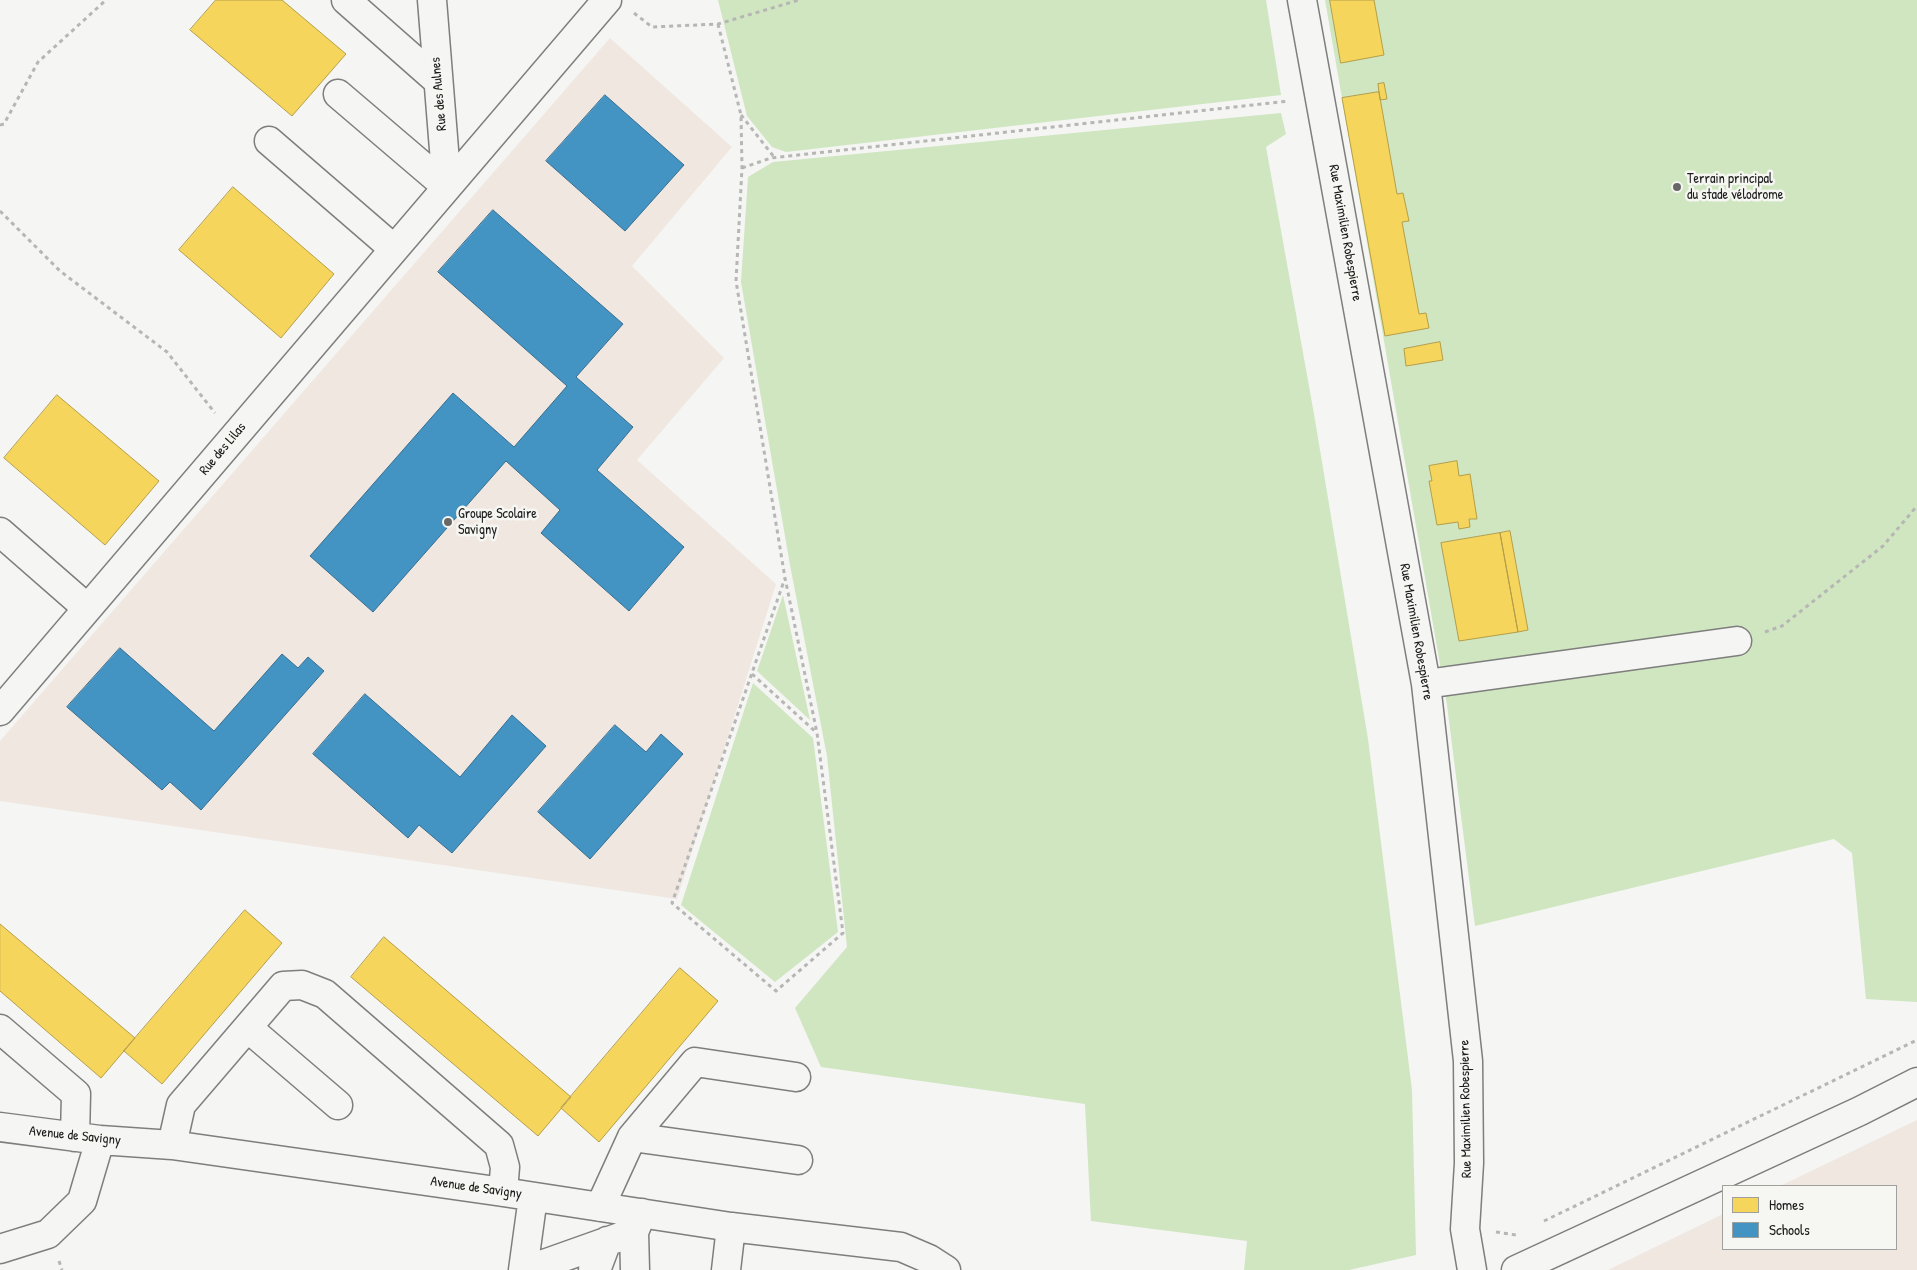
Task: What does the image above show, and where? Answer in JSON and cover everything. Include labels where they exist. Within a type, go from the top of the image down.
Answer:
[{"type":"street","points":[[346,0],[438,81]]},
{"type":"street","name":"Rue des Aulnes","points":[[432,0],[447,187]]},
{"type":"street","name":"Rue des Lilas","points":[[0,711],[607,0]]},
{"type":"street","name":"Rue Maximilien Robespierre","points":[[1302,0],[1426,684],[1468,1061],[1469,1163],[1465,1230],[1472,1270]]},
{"type":"street","points":[[338,94],[447,187]]},
{"type":"street","points":[[270,141],[394,250]]},
{"type":"street","points":[[0,532],[87,608]]},
{"type":"street","points":[[1426,684],[1737,641]]},
{"type":"street","points":[[172,1145],[181,1105],[283,986],[302,985],[325,994],[499,1145],[505,1167],[503,1192]]},
{"type":"street","points":[[248,1028],[338,1104]]},
{"type":"street","points":[[0,1029],[76,1094],[87,1138],[82,1201],[48,1234],[0,1249]]},
{"type":"street","points":[[600,1207],[632,1137],[695,1062],[796,1077]]},
{"type":"street","points":[[1516,1270],[1860,1111],[1917,1082]]},
{"type":"street","name":"Avenue de Savigny","points":[[0,1127],[87,1138],[172,1145],[533,1196],[600,1207],[638,1223],[732,1227],[901,1247],[929,1259],[946,1270]]},
{"type":"street","points":[[632,1137],[798,1160]]},
{"type":"street","points":[[533,1196],[525,1270],[607,1241],[638,1223]]},
{"type":"street","points":[[635,1270],[638,1223]]},
{"type":"street","points":[[726,1270],[732,1227]]},
{"type":"street","points":[[593,1270],[598,1265],[607,1241]]},
{"type":"path","points":[[0,125],[4,124],[38,62],[106,0]]},
{"type":"path","points":[[632,11],[652,27],[718,24],[799,0]]},
{"type":"path","points":[[718,24],[741,116],[742,168],[736,281],[785,578],[817,733],[844,933],[776,991],[672,903],[785,578]]},
{"type":"path","points":[[742,168],[774,158],[1320,98]]},
{"type":"path","points":[[741,116],[774,158]]},
{"type":"path","points":[[0,210],[60,271],[167,352],[233,437]]},
{"type":"path","points":[[1737,641],[1782,626],[1883,546],[1917,506]]},
{"type":"path","points":[[752,674],[817,733]]},
{"type":"path","points":[[1542,1222],[1917,1040]]},
{"type":"path","points":[[1465,1230],[1503,1232],[1515,1236],[1524,1231]]},
{"type":"shaded area","name":"Groupe Scolaire Savigny","points":[[610,38],[732,147],[632,266],[724,358],[637,460],[776,584],[677,899],[0,801],[0,741]]},
{"type":"shaded area","points":[[1917,1120],[1917,1270],[1608,1270],[1722,1214],[1722,1250],[1897,1250],[1897,1185],[1782,1185]]},
{"type":"green space","points":[[718,0],[1266,0],[1281,95],[786,152],[772,147],[747,116]]},
{"type":"green space","points":[[1325,0],[1917,0],[1917,1002],[1866,999],[1852,853],[1834,839],[1475,926],[1447,705]]},
{"type":"green space","points":[[1281,113],[1286,134],[1266,147],[1314,414],[1368,739],[1412,1090],[1416,1255],[1349,1270],[1244,1270],[1247,1241],[1091,1221],[1085,1104],[821,1067],[795,1008],[847,947],[827,756],[790,565],[741,282],[748,177],[773,162]]},
{"type":"green space","points":[[783,595],[810,720],[757,671]]},
{"type":"green space","points":[[753,683],[813,738],[838,932],[775,982],[681,905]]},
{"type":"building: Homes","points":[[216,0],[282,0],[346,54],[292,116],[190,30]]},
{"type":"building: Homes","points":[[1330,0],[1374,0],[1384,55],[1341,63]]},
{"type":"building: Homes","points":[[1384,83],[1387,99],[1380,100],[1378,84]]},
{"type":"building: Homes","points":[[1379,92],[1397,194],[1403,193],[1409,221],[1402,222],[1419,314],[1426,313],[1429,328],[1385,336],[1342,98]]},
{"type":"building: Homes","points":[[233,187],[334,274],[281,338],[179,250]]},
{"type":"building: Homes","points":[[1440,342],[1443,360],[1406,366],[1404,349]]},
{"type":"building: Homes","points":[[57,395],[159,481],[105,545],[4,458]]},
{"type":"building: Homes","points":[[1457,461],[1459,476],[1470,474],[1477,519],[1469,519],[1470,527],[1459,529],[1458,522],[1437,525],[1429,481],[1432,481],[1429,466]]},
{"type":"building: Homes","points":[[1510,531],[1528,630],[1518,632],[1500,533]]},
{"type":"building: Homes","points":[[1500,533],[1518,632],[1459,641],[1441,543]]},
{"type":"building: Homes","points":[[245,910],[282,943],[162,1084],[124,1051]]},
{"type":"building: Homes","points":[[0,924],[135,1038],[101,1078],[0,991]]},
{"type":"building: Homes","points":[[384,937],[571,1097],[538,1136],[351,977]]},
{"type":"building: Homes","points":[[680,968],[718,1001],[599,1142],[561,1108]]},
{"type":"building: Schools","points":[[605,95],[684,165],[625,231],[546,161]]},
{"type":"building: Schools","points":[[493,210],[623,324],[576,377],[633,427],[597,470],[684,547],[629,611],[541,533],[560,510],[506,461],[373,612],[310,556],[453,393],[514,447],[567,386],[438,272]]},
{"type":"building: Schools","points":[[120,648],[214,731],[282,654],[298,668],[308,657],[324,671],[201,810],[170,782],[162,790],[67,707]]},
{"type":"building: Schools","points":[[365,694],[460,777],[512,715],[546,746],[452,853],[419,825],[408,838],[313,754]]},
{"type":"building: Schools","points":[[615,725],[646,752],[661,734],[683,754],[590,859],[538,812]]},
{"type":"place","name":"Terrain principal du stade vélodrome","points":[[1677,187]]},
{"type":"place","name":"Groupe Scolaire Savigny","points":[[448,522]]}]
